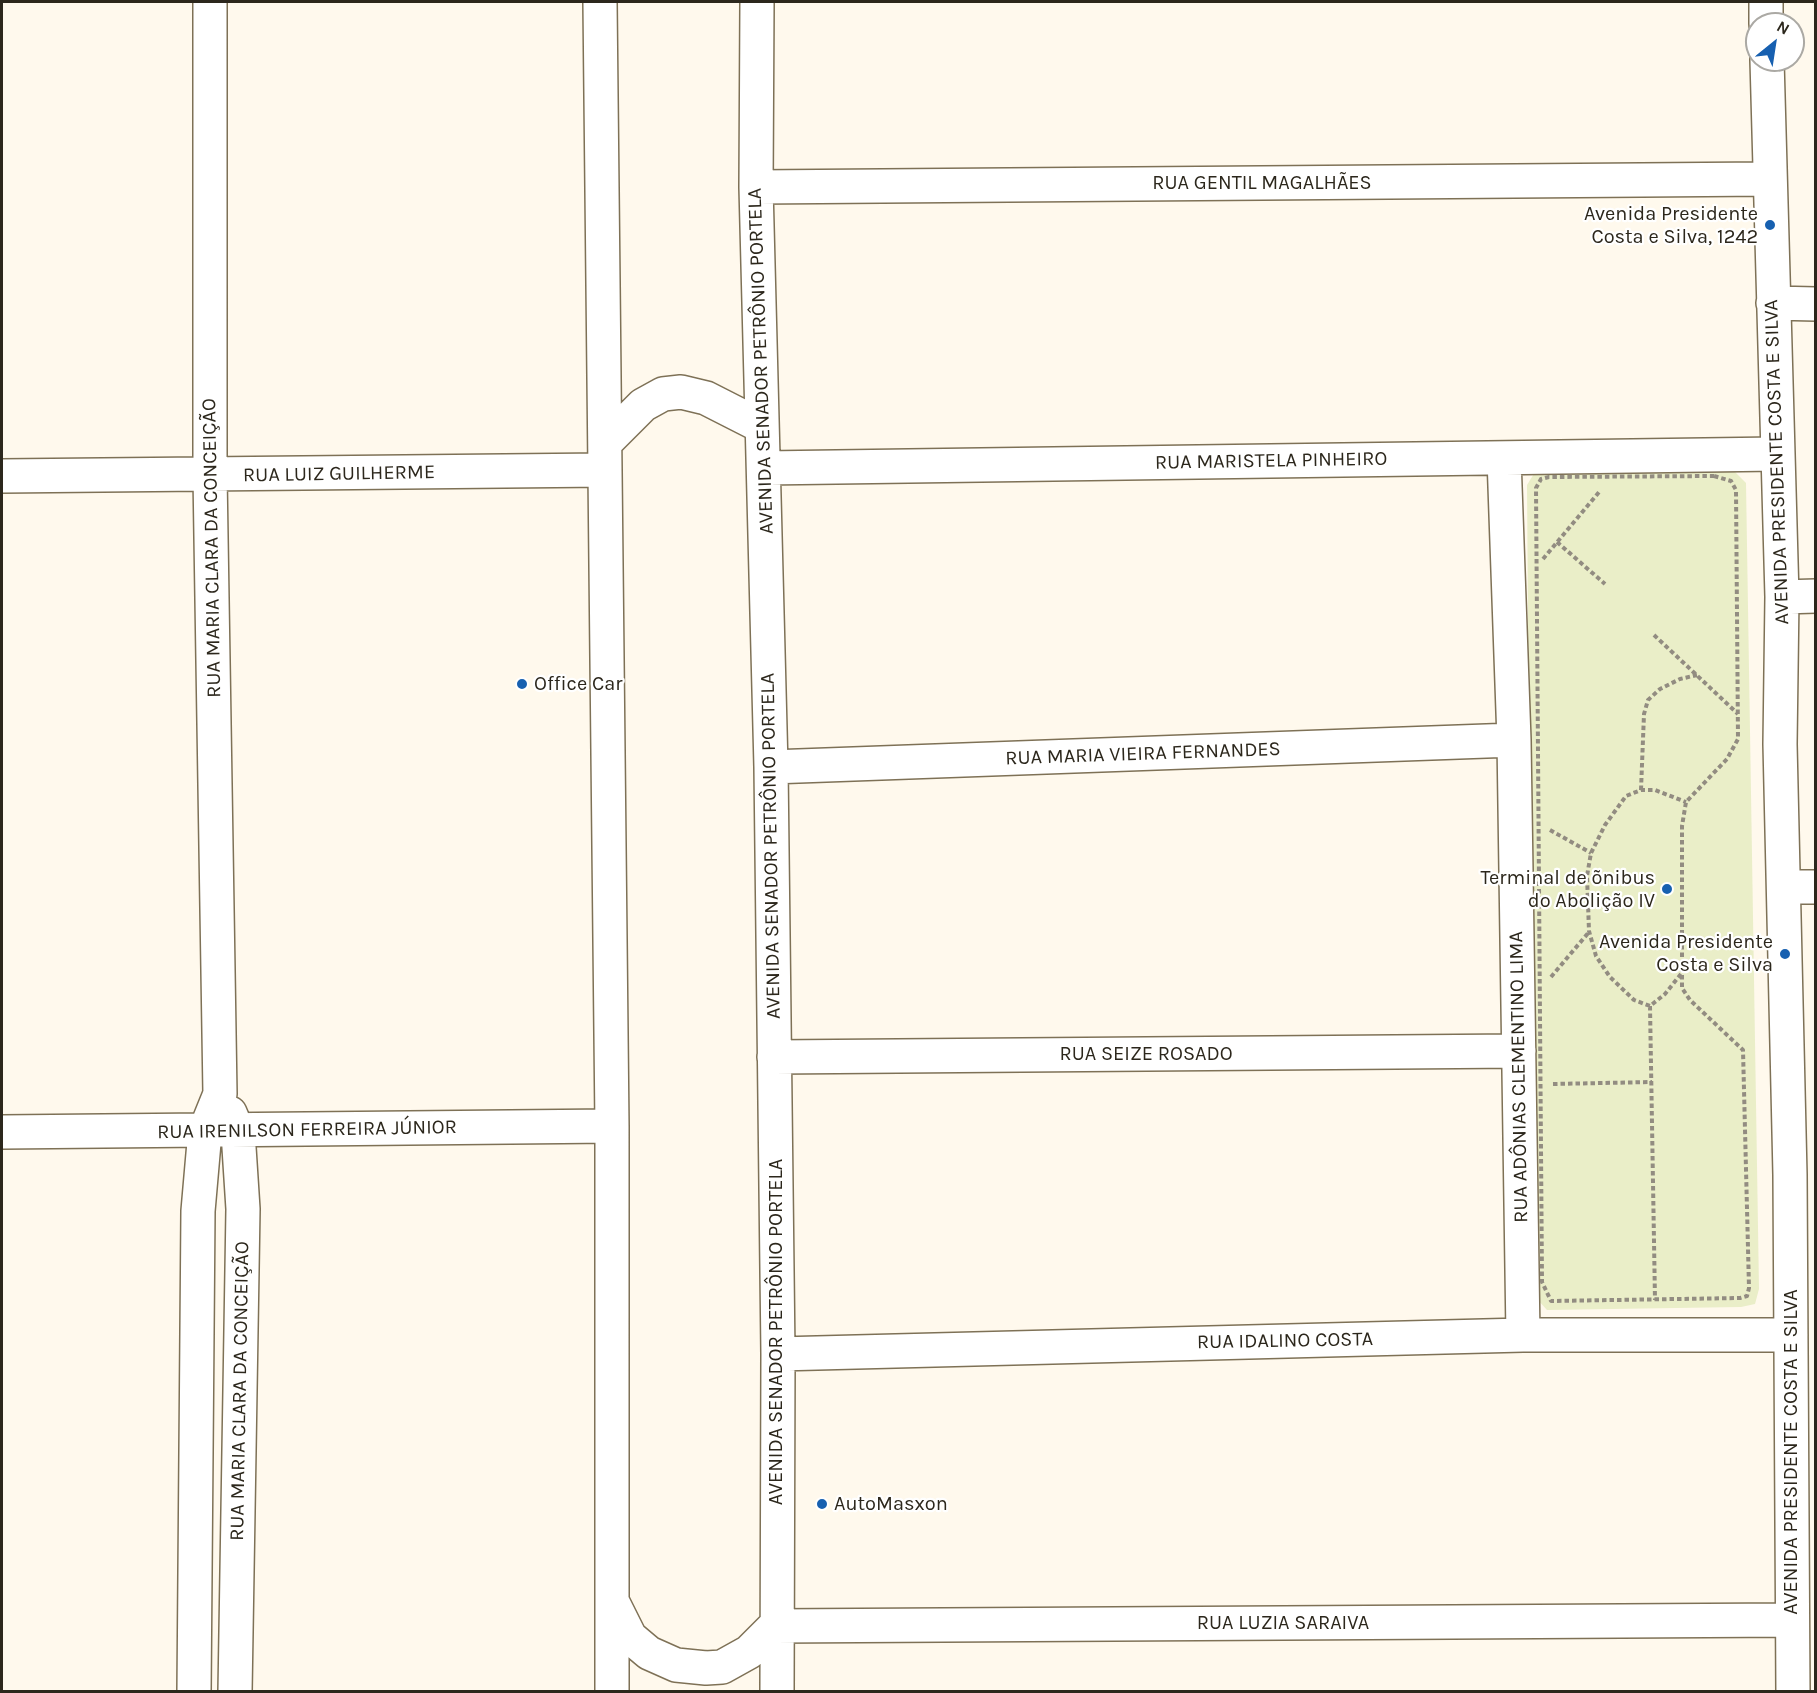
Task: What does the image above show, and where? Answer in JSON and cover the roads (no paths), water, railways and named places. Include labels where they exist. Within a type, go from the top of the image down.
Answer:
[{"type":"street","name":"RUA MARIA CLARA DA CONCEIÇÃO","points":[[194,1692],[198,1211],[205,1131],[220,1094],[210,475],[210,2]]},
{"type":"street","points":[[600,2],[612,1126],[612,1692]]},
{"type":"street","name":"AVENIDA SENADOR PETRÔNIO PORTELA","points":[[757,2],[756,187],[771,767],[778,1354],[775,1626],[777,1692]]},
{"type":"street","name":"AVENIDA PRESIDENTE COSTA E SILVA","points":[[1767,72],[1768,179],[1782,597],[1780,744],[1800,887],[1803,1175],[1791,1335],[1804,1461],[1791,1620],[1793,1692]]},
{"type":"street","name":"RUA GENTIL MAGALHÃES","points":[[756,187],[1768,179]]},
{"type":"street","points":[[1773,303],[1815,304]]},
{"type":"street","points":[[605,457],[643,405],[663,394],[681,392],[706,398],[761,426]]},
{"type":"street","name":"RUA MARISTELA PINHEIRO","points":[[764,468],[1778,454]]},
{"type":"street","name":"RUA LUIZ GUILHERME","points":[[2,476],[210,475],[605,457]]},
{"type":"street","name":"RUA ADÔNIAS CLEMENTINO LIMA","points":[[1504,458],[1514,740],[1523,1335]]},
{"type":"street","points":[[1782,597],[1815,596]]},
{"type":"street","name":"RUA MARIA VIEIRA FERNANDES","points":[[771,767],[1514,740]]},
{"type":"street","name":"RUA SEIZE ROSADO","points":[[774,1057],[1519,1051]]},
{"type":"street","name":"RUA MARIA CLARA DA CONCEIÇÃO","points":[[220,1094],[238,1132],[243,1209],[235,1692]]},
{"type":"street","name":"RUA IRENILSON FERREIRA JÚNIOR","points":[[2,1132],[238,1132],[612,1126]]},
{"type":"street","name":"RUA IDALINO COSTA","points":[[778,1354],[1523,1335],[1791,1335]]},
{"type":"street","points":[[612,1600],[630,1637],[649,1653],[676,1665],[722,1667],[749,1652],[775,1626]]},
{"type":"street","name":"RUA LUZIA SARAIVA","points":[[775,1626],[1791,1620]]},
{"type":"place","name":"Avenida Presidente Costa e Silva, 1242","points":[[1770,225]]},
{"type":"place","name":"Office Car","points":[[522,684]]},
{"type":"place","name":"Terminal de õnibus do Abolição IV","points":[[1667,889]]},
{"type":"place","name":"Avenida Presidente Costa e Silva","points":[[1785,954]]},
{"type":"place","name":"AutoMasxon","points":[[822,1504]]}]
